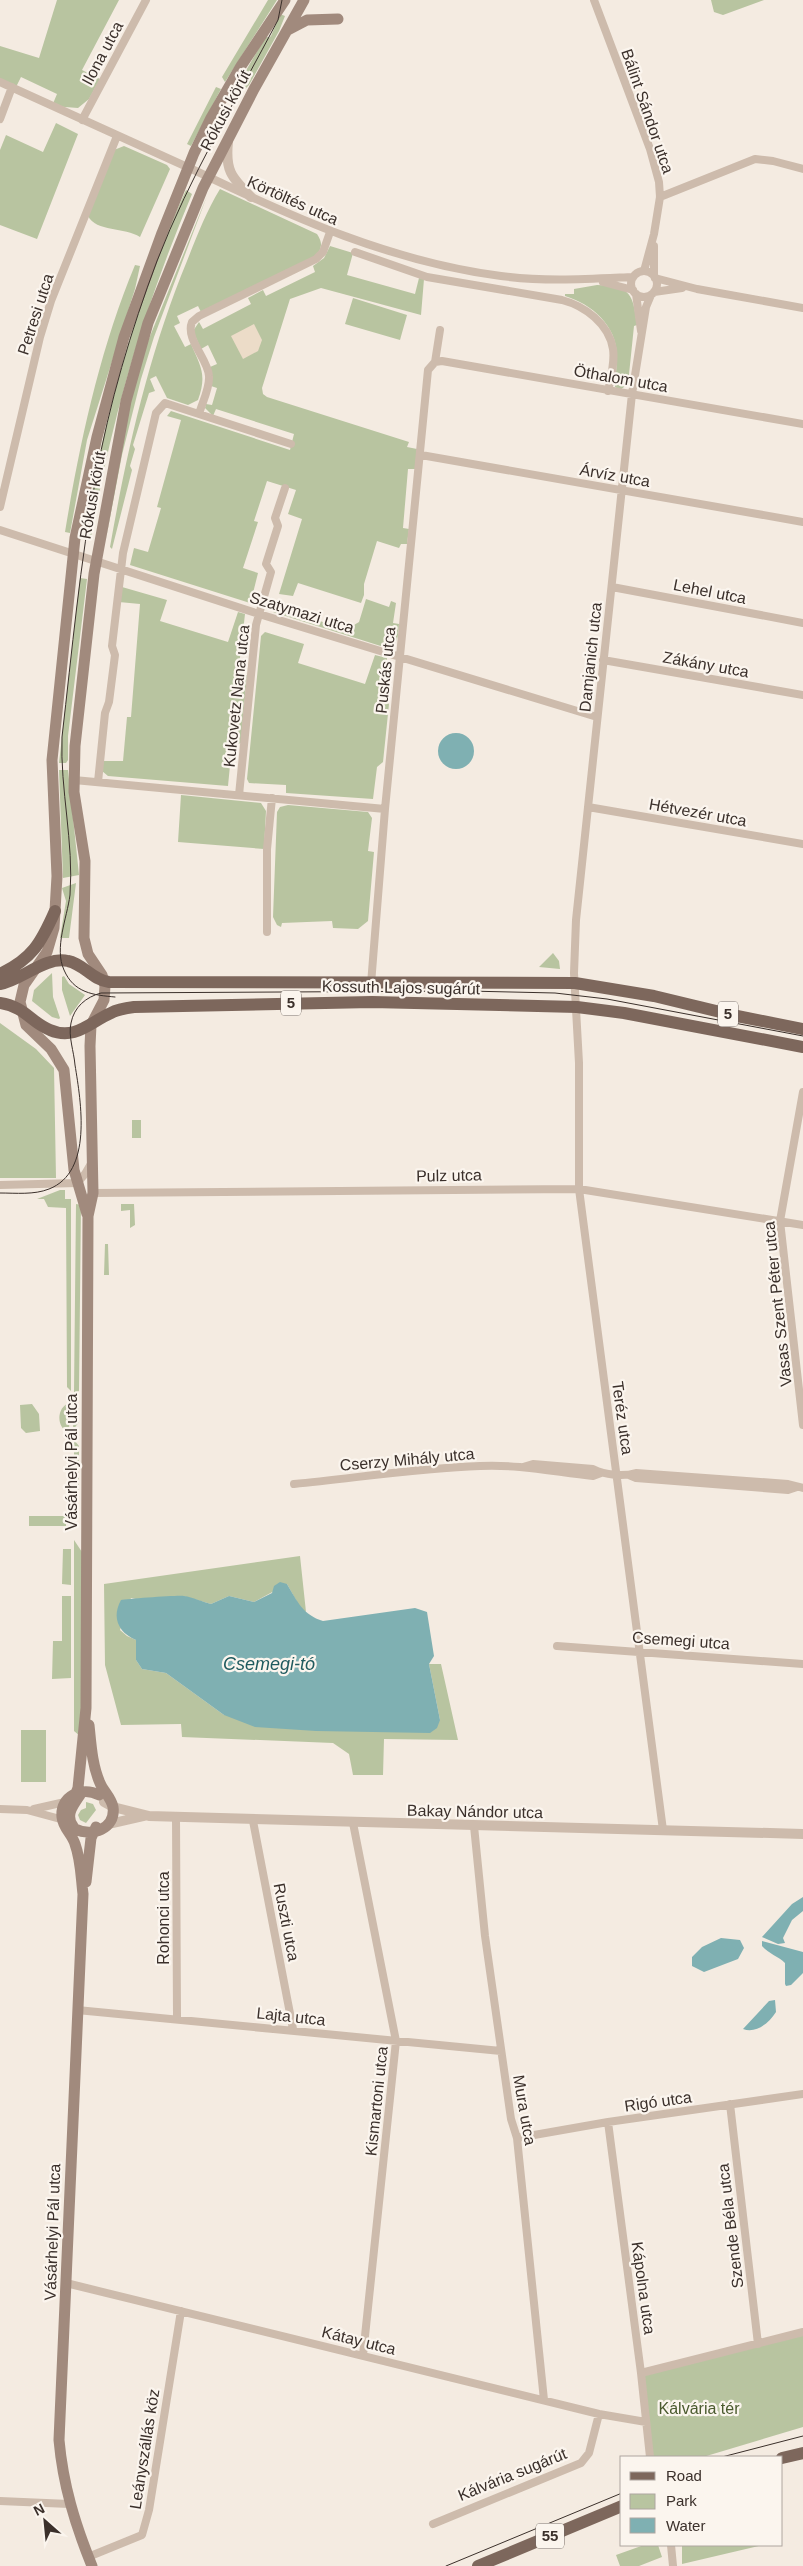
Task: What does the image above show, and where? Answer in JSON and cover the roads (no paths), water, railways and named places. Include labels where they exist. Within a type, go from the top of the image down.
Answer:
[{"type":"main road","name":"Rókusi körút","points":[[20,1008],[24,985],[47,952],[54,928],[57,876],[52,760],[74,553],[86,480],[124,337],[149,265],[188,168],[220,103],[285,0]]},
{"type":"main road","name":"Rókusi körút","points":[[104,981],[88,954],[84,938],[85,861],[74,780],[75,746],[96,560],[126,401],[137,358],[165,278],[208,177],[304,0]]},
{"type":"main road","points":[[286,31],[307,20],[338,19]]},
{"type":"main road","points":[[0,974],[25,960],[41,942],[55,911]]},
{"type":"main road","points":[[0,984],[51,962],[66,960],[76,963],[97,979],[104,981],[104,1000],[91,1025]]},
{"type":"main road","name":"Kossuth Lajos sugárút","points":[[104,981],[371,984],[575,983],[645,994],[737,1016],[803,1028]]},
{"type":"main road","name":"Kossuth Lajos sugárút","points":[[0,1002],[20,1008],[44,1027],[56,1032],[75,1032],[112,1012],[134,1007],[372,1002],[577,1007],[624,1013],[803,1047]]},
{"type":"main road","name":"Vásárhelyi Pál utca","points":[[20,1008],[26,1025],[52,1049],[64,1070],[77,1183],[88,1216]]},
{"type":"main road","name":"Vásárhelyi Pál utca","points":[[80,1864],[81,1844],[69,1823],[71,1808],[79,1792],[86,1708],[88,1216],[93,1192],[91,1025]]},
{"type":"main road","name":"Vásárhelyi Pál utca","points":[[86,1708],[94,1761],[109,1824]]},
{"type":"main road","name":"Vásárhelyi Pál utca","points":[[83,1894],[91,1880],[95,1832],[103,1817],[105,1802],[93,1778],[94,1761]]},
{"type":"main road","points":[[65,1802],[79,1792],[105,1802]]},
{"type":"main road","name":"Vásárhelyi Pál utca","points":[[65,1802],[80,1864],[83,1894],[66,2283],[58,2416],[61,2465],[69,2504],[90,2561]]},
{"type":"main road","points":[[69,1823],[95,1832],[109,1824]]},
{"type":"main road","points":[[783,2458],[803,2453]]},
{"type":"main road","name":"55","points":[[478,2566],[620,2507]]},
{"type":"street","name":"Ilona utca","points":[[82,120],[146,0]]},
{"type":"street","name":"Bálint Sándor utca","points":[[594,0],[656,168],[660,197],[654,234],[644,271]]},
{"type":"street","name":"Körtöltés utca","points":[[0,82],[330,232],[409,258],[502,277],[594,280],[633,277]]},
{"type":"street","points":[[0,119],[12,88]]},
{"type":"street","name":"Petresi utca","points":[[0,507],[40,337],[51,301],[117,136]]},
{"type":"street","points":[[228,138],[227,156],[230,175],[251,197]]},
{"type":"street","points":[[660,197],[755,159],[773,161],[803,169]]},
{"type":"street","points":[[199,414],[209,378],[207,366],[191,333],[192,322],[199,316],[316,259],[323,252],[330,232]]},
{"type":"street","name":"Bálint Sándor utca","points":[[654,234],[655,277]]},
{"type":"street","points":[[355,252],[427,277],[562,300],[582,307],[604,329],[613,347],[613,364],[608,391]]},
{"type":"street","points":[[692,288],[667,288],[643,297],[634,292],[633,277],[644,271],[655,277],[692,288],[803,308]]},
{"type":"street","points":[[653,293],[657,283],[655,277]]},
{"type":"street","name":"Körtöltés utca","points":[[594,280],[634,292]]},
{"type":"street","name":"Damjanich utca","points":[[634,292],[641,335]]},
{"type":"street","name":"Damjanich utca","points":[[575,983],[576,920],[632,394],[646,307],[653,293]]},
{"type":"street","name":"Puskás utca","points":[[371,984],[385,809],[428,370],[435,362],[440,330]]},
{"type":"street","name":"Öthalom utca","points":[[435,362],[442,361],[803,424]]},
{"type":"street","points":[[98,782],[105,713],[109,702],[115,655],[112,646],[120,569],[156,413],[165,403],[290,444]]},
{"type":"street","name":"Árvíz utca","points":[[421,455],[803,522]]},
{"type":"street","name":"Kukovetz Nana utca","points":[[239,795],[259,614],[271,572],[266,564],[278,526],[275,518],[285,488]]},
{"type":"street","name":"Szatymazi utca","points":[[0,530],[259,614],[597,717]]},
{"type":"street","name":"Lehel utca","points":[[612,587],[803,622]]},
{"type":"street","name":"Zákány utca","points":[[603,660],[803,695]]},
{"type":"street","points":[[74,780],[385,809]]},
{"type":"street","points":[[267,932],[267,849],[272,798]]},
{"type":"street","name":"Hétvezér utca","points":[[588,807],[803,844]]},
{"type":"street","points":[[575,983],[577,1007]]},
{"type":"street","name":"Teréz utca","points":[[577,1007],[579,1189],[663,1830]]},
{"type":"street","name":"Vasas Szent Péter utca","points":[[803,1092],[780,1221],[803,1425]]},
{"type":"street","points":[[0,1185],[77,1183],[85,1174],[92,1160]]},
{"type":"street","name":"Pulz utca","points":[[93,1192],[579,1189],[803,1225]]},
{"type":"street","name":"Cserzy Mihály utca","points":[[294,1484],[478,1466],[523,1467],[533,1464],[593,1469],[601,1473],[629,1475],[636,1473],[778,1483],[800,1488]]},
{"type":"street","name":"Csemegi utca","points":[[557,1646],[803,1664]]},
{"type":"street","points":[[0,1809],[27,1810],[65,1802]]},
{"type":"street","name":"Bakay Nándor utca","points":[[105,1802],[147,1816]]},
{"type":"street","points":[[27,1810],[69,1823]]},
{"type":"street","name":"Bakay Nándor utca","points":[[109,1824],[147,1816],[253,1821],[803,1834]]},
{"type":"street","name":"Rohonci utca","points":[[176,1817],[177,2018]]},
{"type":"street","name":"Ruszti utca","points":[[253,1821],[293,2030]]},
{"type":"street","name":"Kismartoni utca","points":[[353,1823],[396,2041],[363,2356]]},
{"type":"street","name":"Mura utca","points":[[474,1826],[501,2051],[511,2119],[516,2138],[544,2400]]},
{"type":"street","name":"Lajta utca","points":[[77,2010],[177,2018],[501,2051]]},
{"type":"street","name":"Rigó utca","points":[[516,2138],[608,2122],[803,2094]]},
{"type":"street","name":"Szende Béla utca","points":[[730,2104],[758,2344]]},
{"type":"street","name":"Kápolna utca","points":[[608,2122],[641,2373],[650,2456]]},
{"type":"street","name":"Kátay utca","points":[[66,2283],[600,2414],[646,2422]]},
{"type":"street","name":"Leányszállás köz","points":[[90,2561],[142,2535],[149,2510],[181,2311]]},
{"type":"street","points":[[641,2373],[803,2332]]},
{"type":"street","name":"Kálvária sugárút","points":[[432,2524],[581,2463],[590,2453],[600,2414]]},
{"type":"street","points":[[0,2501],[69,2504]]},
{"type":"street","points":[[671,2546],[674,2566]]},
{"type":"water","points":[[456,733],[468,739],[474,751],[468,763],[456,769],[444,763],[438,751],[444,739]]},
{"type":"water","name":"Csemegi-tó","points":[[280,1582],[287,1584],[305,1611],[323,1621],[415,1608],[427,1612],[434,1656],[429,1664],[440,1720],[437,1728],[430,1733],[316,1731],[255,1727],[224,1715],[166,1673],[142,1669],[136,1660],[136,1640],[125,1633],[118,1624],[117,1613],[121,1600],[184,1596],[211,1604],[229,1596],[254,1602],[272,1593],[274,1586]]},
{"type":"water","points":[[803,1897],[803,1911],[792,1920],[783,1938],[785,1943],[778,1944],[762,1937],[792,1904]]},
{"type":"water","points":[[721,1938],[740,1940],[744,1948],[738,1959],[704,1972],[692,1966],[692,1957],[702,1947]]},
{"type":"water","points":[[762,1941],[803,1952],[803,1973],[791,1985],[786,1986],[785,1984],[785,1963],[765,1949],[762,1946]]},
{"type":"water","points":[[775,2000],[776,2012],[766,2024],[753,2030],[743,2029],[769,2001]]},
{"type":"tram line","points":[[115,997],[92,994],[73,984],[64,970],[60,952],[70,895],[71,875],[63,777],[62,737],[90,509],[114,395],[138,314],[157,261],[199,168],[278,20],[282,0]]},
{"type":"tram line","points":[[0,1193],[31,1193],[49,1189],[63,1180],[72,1168],[78,1152],[81,1116],[70,1028],[78,1008],[90,997],[101,993],[467,991],[555,993],[607,999],[803,1036]]},
{"type":"tram line","points":[[726,2456],[803,2436]]},
{"type":"tram line","points":[[446,2566],[620,2494]]},
{"type":"park label","name":"Kálvária tér","points":[[699,2408]]}]
